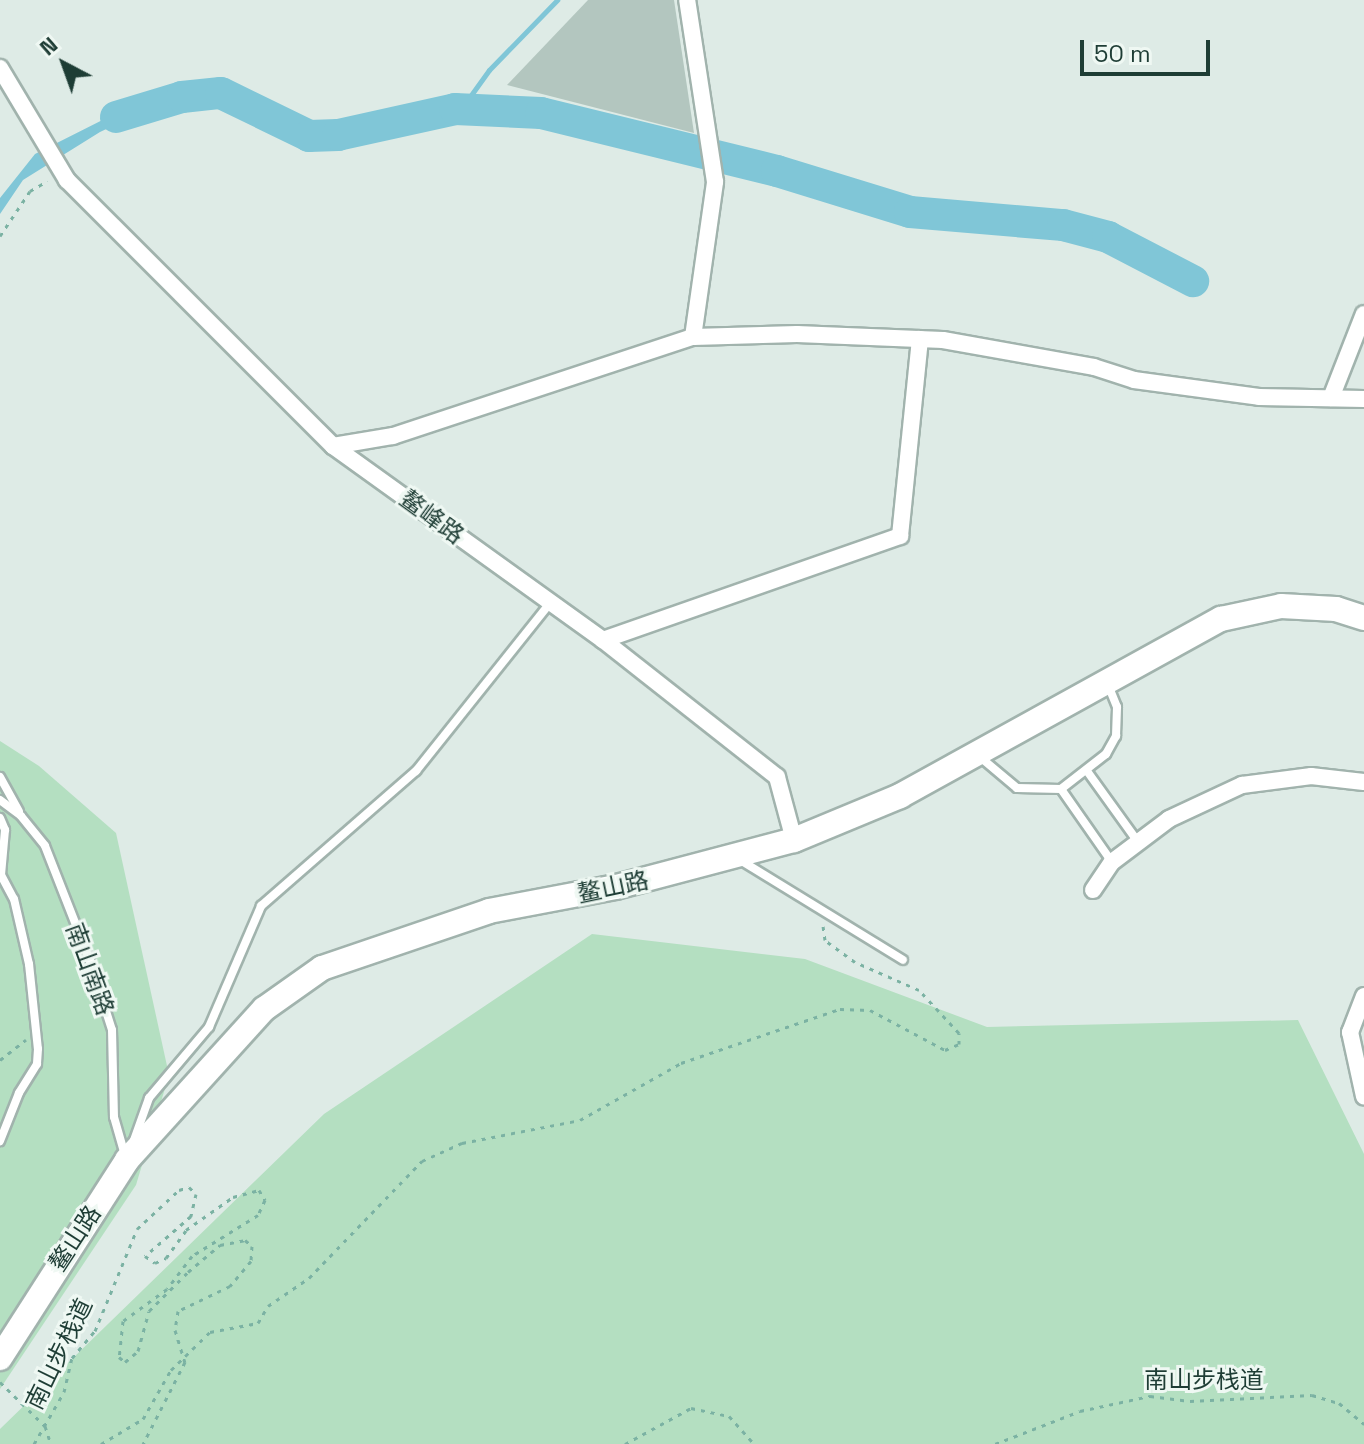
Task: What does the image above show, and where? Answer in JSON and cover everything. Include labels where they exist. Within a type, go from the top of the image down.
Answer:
[{"type":"street","points":[[687,0],[715,182],[693,337]]},
{"type":"street","name":"鳌峰路","points":[[0,68],[64,176],[333,446],[603,640],[777,777],[794,840]]},
{"type":"street","points":[[1331,398],[1364,314]]},
{"type":"street","points":[[333,446],[393,436],[693,337],[797,334],[920,339],[1094,367],[1134,380],[1259,397],[1364,399]]},
{"type":"street","points":[[603,640],[900,536],[920,339]]},
{"type":"street","name":"鳌山路","points":[[0,1358],[127,1160],[264,1009],[322,968],[489,911],[736,858],[794,840],[900,796],[1221,619],[1281,606],[1336,609],[1364,618]]},
{"type":"street","points":[[1093,890],[1112,862],[1169,819],[1242,785],[1311,776],[1364,782]]},
{"type":"street","points":[[1364,996],[1350,1032],[1364,1096]]},
{"type":"lane","points":[[127,1160],[149,1098],[209,1027],[261,906],[416,771],[550,602]]},
{"type":"lane","points":[[977,754],[1017,788],[1061,789],[1087,771],[1116,736],[1117,707],[1107,681]]},
{"type":"lane","points":[[1087,771],[1138,842]]},
{"type":"lane","points":[[0,777],[21,816]]},
{"type":"lane","points":[[1061,789],[1112,862]]},
{"type":"lane","name":"南山南路","points":[[0,800],[21,816],[45,846],[112,1030],[114,1117],[127,1160]]},
{"type":"lane","points":[[0,818],[5,830],[1,875],[14,899],[29,964],[37,1064],[0,1141]]},
{"type":"lane","points":[[736,858],[903,960]]},
{"type":"path","points":[[0,236],[40,182],[64,176]]},
{"type":"path","points":[[101,1444],[143,1419],[186,1354],[210,1332],[258,1323],[268,1306],[309,1278],[422,1161],[462,1143],[580,1120],[681,1063],[840,1009],[870,1010],[945,1050],[959,1044],[959,1033],[919,990],[855,962],[825,940],[821,909]]},
{"type":"path","points":[[0,1060],[35,1033]]},
{"type":"path","name":"南山步栈道","points":[[34,1444],[64,1392],[72,1358],[95,1331],[137,1229],[179,1190],[189,1187],[196,1194],[191,1216],[145,1256],[155,1263],[166,1258],[186,1230],[233,1197],[259,1190],[265,1200],[258,1215],[192,1256],[167,1289],[123,1321],[119,1357],[125,1362],[138,1351],[152,1308],[214,1249],[245,1240],[253,1255],[238,1278],[176,1316],[176,1337],[186,1354]]},
{"type":"path","points":[[143,1444],[186,1354]]},
{"type":"path","points":[[0,1382],[45,1425]]},
{"type":"path","name":"南山步栈道","points":[[995,1444],[1080,1411],[1150,1396],[1190,1401],[1312,1395],[1339,1403],[1364,1424]]},
{"type":"path","points":[[625,1444],[645,1428],[691,1408],[729,1416],[754,1444]]},
{"type":"path","name":"南山步栈道","points":[[45,1425],[51,1444]]},
{"type":"green space","points":[[0,741],[39,766],[116,833],[169,1075],[136,1185],[0,1389]]},
{"type":"green space","points":[[592,934],[805,959],[987,1027],[1298,1020],[1364,1154],[1364,1444],[0,1444],[0,1429],[324,1114]]},
{"type":"water","points":[[166,88],[155,106],[100,132],[23,180],[0,214],[0,198],[35,154]]},
{"type":"building","points":[[588,0],[674,0],[694,133],[507,85]]},
{"type":"waterway","points":[[461,109],[489,70],[557,0]]},
{"type":"waterway","points":[[116,117],[182,97],[221,93],[309,136],[338,135],[455,109],[541,113],[777,171],[910,212],[1063,225],[1108,237],[1193,281]]}]
